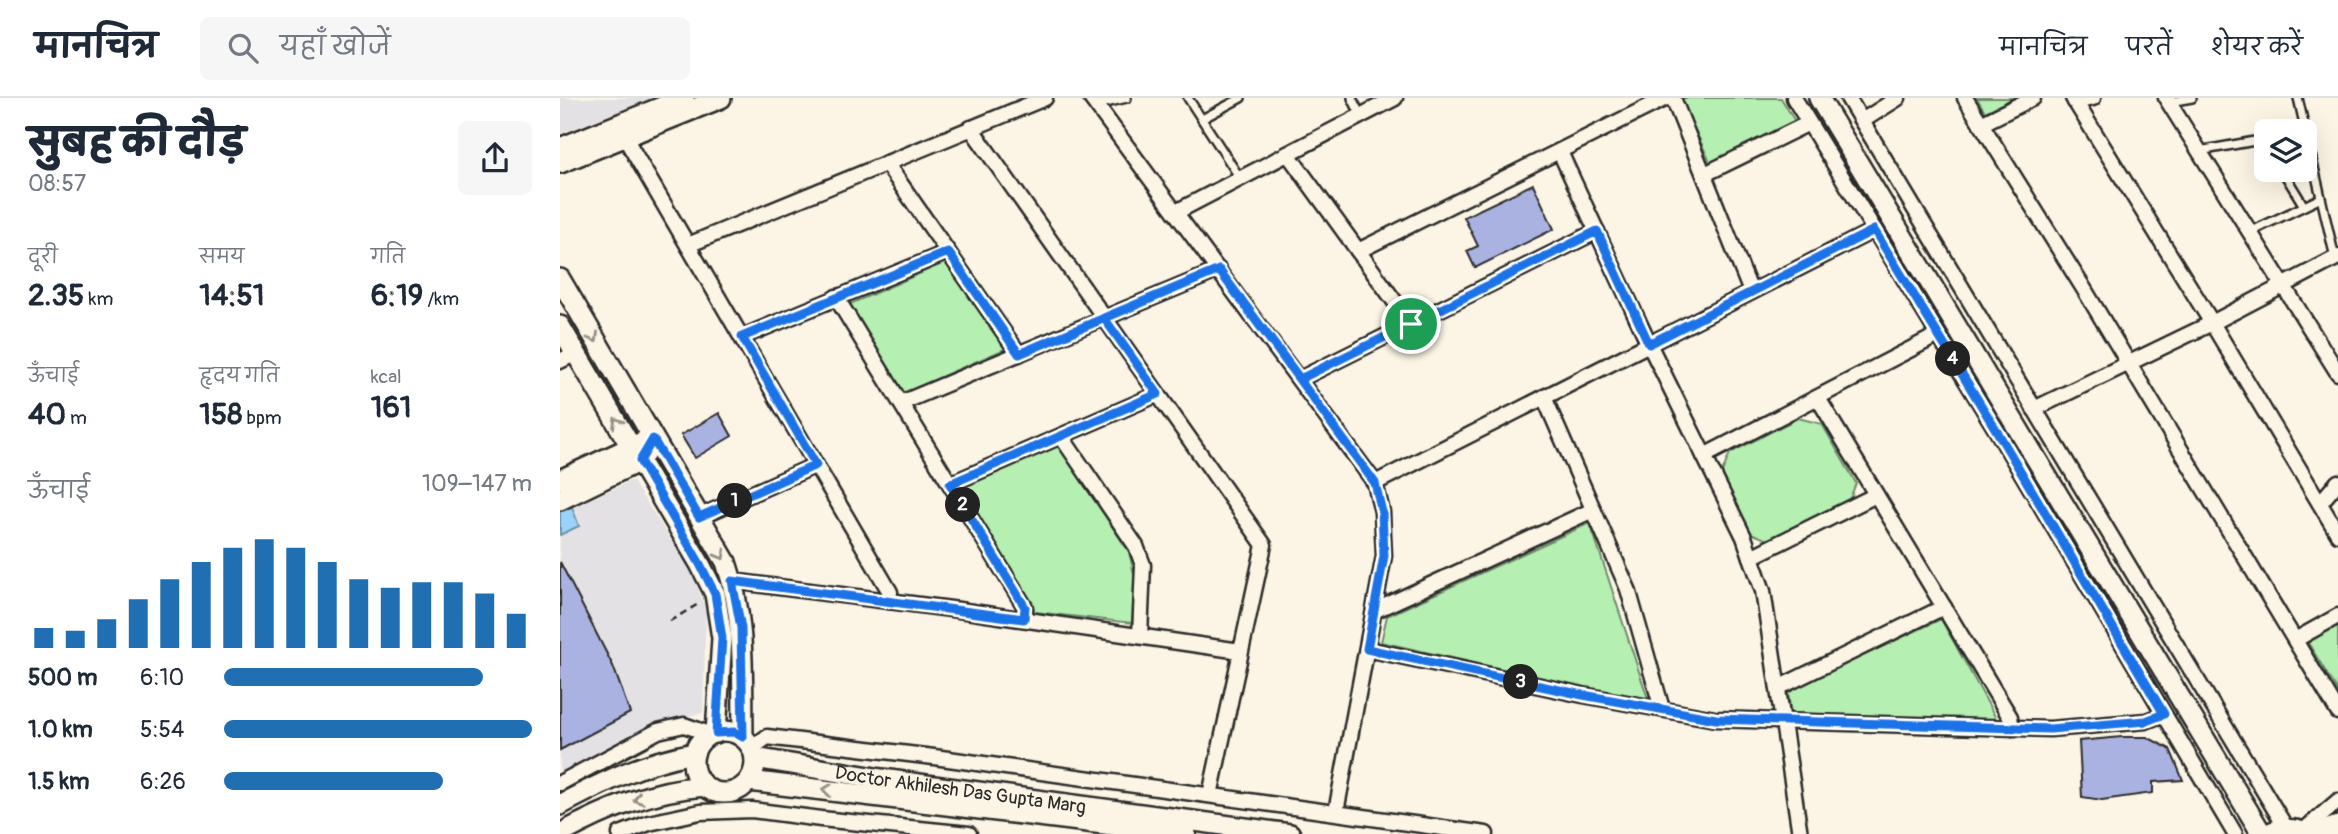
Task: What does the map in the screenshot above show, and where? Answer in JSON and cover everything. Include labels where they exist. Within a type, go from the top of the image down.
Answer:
[{"type":"street","points":[[560,163],[684,98]]},
{"type":"street","points":[[560,148],[721,98]]},
{"type":"street","points":[[688,245],[1045,98]]},
{"type":"street","points":[[1175,212],[1395,98]]},
{"type":"street","points":[[1794,98],[2235,834]]},
{"type":"street","points":[[1819,98],[2262,834]]},
{"type":"street","points":[[1848,98],[2034,409],[2296,832]]},
{"type":"street","points":[[1862,121],[1898,98]]},
{"type":"street","points":[[1965,98],[2338,712]]},
{"type":"street","points":[[1981,124],[2033,98]]},
{"type":"street","points":[[2093,98],[2074,100],[2338,534]]},
{"type":"street","points":[[1359,251],[1664,99],[1705,174],[1751,292]]},
{"type":"street","points":[[2168,100],[2283,285],[2332,352],[2338,373]]},
{"type":"street","points":[[1093,101],[1375,483],[1382,512],[1384,556],[1336,812]]},
{"type":"street","points":[[1705,174],[1809,123]]},
{"type":"street","points":[[971,128],[1264,545],[1210,795]]},
{"type":"street","points":[[621,130],[890,592],[889,601]]},
{"type":"street","points":[[1560,152],[1649,344],[1744,537],[1763,591],[1800,834]]},
{"type":"street","points":[[1288,154],[1411,324]]},
{"type":"street","points":[[886,163],[1019,354]]},
{"type":"street","points":[[1375,483],[1874,230]]},
{"type":"street","points":[[1300,379],[1597,231]]},
{"type":"street","points":[[742,337],[948,252]]},
{"type":"street","points":[[2034,409],[2212,323],[2337,258]]},
{"type":"street","points":[[901,403],[1219,270]]},
{"type":"street","points":[[560,279],[726,562],[741,628],[754,771],[748,781],[728,793],[715,792],[705,786],[696,776],[693,765],[694,752],[700,742],[713,734]]},
{"type":"street","points":[[836,297],[1025,607],[1024,619]]},
{"type":"street","points":[[560,326],[568,357],[635,453],[715,594],[722,638],[713,734]]},
{"type":"street","points":[[1704,456],[1938,335]]},
{"type":"street","points":[[950,484],[1158,394]]},
{"type":"street","points":[[1544,397],[1628,589],[1662,709]]},
{"type":"street","points":[[1818,398],[2010,717],[2012,728]]},
{"type":"street","points":[[1061,436],[1136,545],[1143,565],[1140,636]]},
{"type":"street","points":[[560,500],[653,439]]},
{"type":"street","points":[[560,480],[635,453]]},
{"type":"street","points":[[699,517],[816,465]]},
{"type":"street","points":[[2320,503],[2338,482]]},
{"type":"street","points":[[1751,557],[1876,495]]},
{"type":"street","points":[[1374,611],[1593,510]]},
{"type":"street","points":[[732,581],[1024,619],[1240,651]]},
{"type":"street","points":[[1778,688],[1944,607]]},
{"type":"street","points":[[2295,640],[2338,615]]},
{"type":"street","points":[[1367,649],[1583,695],[1716,719],[2050,729],[2146,721],[2164,714]]},
{"type":"street","points":[[560,783],[659,731],[684,725],[713,734],[734,732],[750,748]]},
{"type":"street","points":[[750,748],[768,737],[1336,812],[1426,830],[1486,834]]},
{"type":"street","name":"Doctor Akhilesh Das Gupta Marg","points":[[750,748],[882,779],[1186,834]]},
{"type":"street","points":[[560,805],[622,773],[694,752]]},
{"type":"street","name":"Doctor Akhilesh Das Gupta Marg","points":[[748,781],[1119,823],[1290,834]]},
{"type":"street","points":[[561,834],[632,800],[674,789],[705,786]]},
{"type":"street","points":[[887,830],[891,797]]},
{"type":"street","points":[[2296,832],[2338,800]]},
{"type":"street","points":[[621,834],[649,823],[700,812],[752,810],[887,830],[969,834]]},
{"type":"street","points":[[2296,832],[2338,826]]},
{"type":"lane","points":[[1093,101],[1127,98]]},
{"type":"lane","points":[[1188,98],[1240,178]]},
{"type":"lane","points":[[1202,119],[1241,98]]},
{"type":"lane","points":[[1352,98],[1361,116]]},
{"type":"lane","points":[[2168,100],[2192,98]]},
{"type":"lane","points":[[2298,98],[2302,119]]},
{"type":"lane","points":[[2199,151],[2254,143]]},
{"type":"lane","points":[[2289,182],[2304,206]]},
{"type":"lane","points":[[2317,182],[2337,258]]},
{"type":"lane","points":[[2250,232],[2321,198]]},
{"type":"path","points":[[670,621],[715,594]]},
{"type":"shaded area","points":[[560,98],[651,98],[560,134]]},
{"type":"shaded area","points":[[632,480],[692,572],[706,610],[703,713],[656,723],[560,773],[560,513]]},
{"type":"green space","points":[[1680,98],[1781,98],[1796,123],[1711,164]]},
{"type":"green space","points":[[1977,98],[2014,98],[1985,112]]},
{"type":"green space","points":[[946,262],[1005,349],[904,393],[850,304]]},
{"type":"green space","points":[[1798,418],[1822,424],[1856,483],[1849,501],[1770,541],[1751,533],[1722,473],[1730,453]]},
{"type":"green space","points":[[1058,445],[1129,552],[1135,578],[1132,623],[1035,612],[960,487]]},
{"type":"green space","points":[[1590,523],[1649,702],[1381,642],[1387,616]]},
{"type":"green space","points":[[1941,619],[1997,720],[1791,716],[1788,691]]},
{"type":"green space","points":[[2338,623],[2338,692],[2307,641]]},
{"type":"water","points":[[570,502],[579,526],[560,535],[560,507]]},
{"type":"building","points":[[1533,184],[1554,229],[1475,268],[1467,251],[1478,246],[1464,217]]},
{"type":"building","points":[[719,413],[732,436],[695,458],[681,435]]},
{"type":"building","points":[[560,562],[613,666],[630,713],[560,750]]},
{"type":"building","points":[[2147,737],[2170,749],[2183,780],[2153,782],[2153,793],[2102,800],[2082,797],[2079,741]]},
{"type":"route","points":[[1411,324],[1300,379],[1219,270],[1104,318],[1019,354],[948,252],[742,337],[816,465],[699,517],[653,439],[640,461],[715,594],[722,638],[716,733],[734,732],[743,737],[741,628],[732,581],[1024,619],[1025,607],[950,484],[1158,394],[1104,318],[1161,294],[1219,270],[1375,483],[1382,512],[1384,556],[1367,649],[1583,695],[1716,719],[2050,729],[2146,721],[2164,714],[1874,230],[1649,344],[1597,231],[1411,324]]}]
